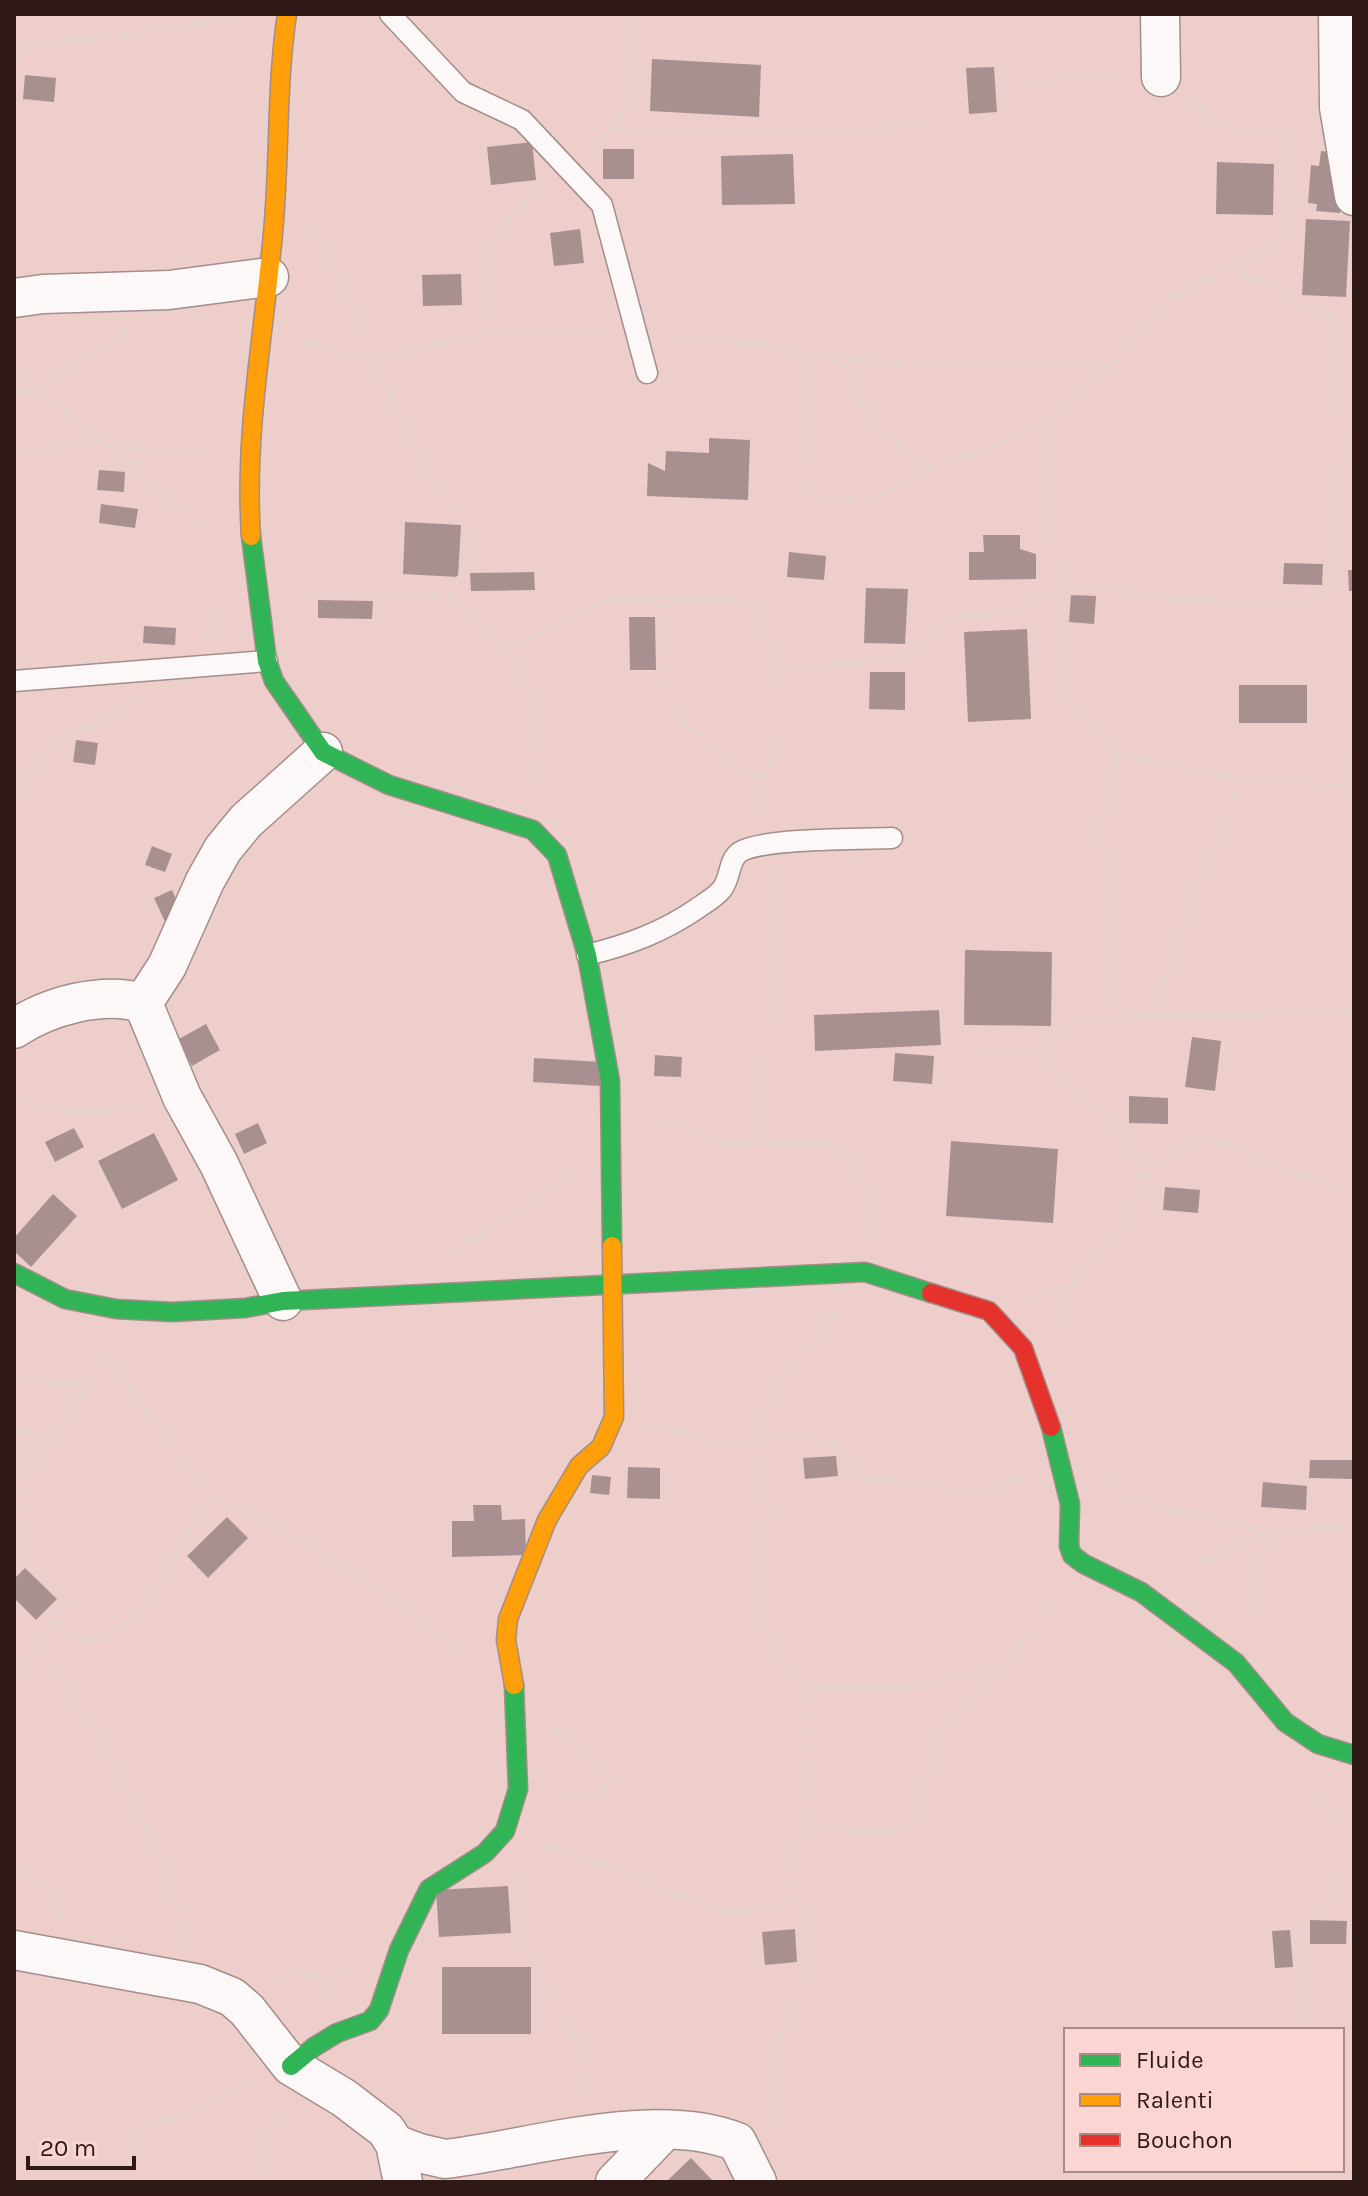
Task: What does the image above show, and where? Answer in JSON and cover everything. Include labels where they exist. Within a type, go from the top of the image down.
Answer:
[{"type":"street","points":[[287,14],[280,50],[276,194],[250,455],[249,502],[267,661],[274,681],[323,752],[389,785],[533,830],[557,855],[587,955],[610,1081],[614,1417],[601,1447],[579,1466],[547,1520],[508,1619],[506,1640],[516,1694],[518,1789],[505,1831],[485,1853],[429,1889],[399,1950],[379,2010],[370,2021],[337,2033],[291,2066]]},
{"type":"street","points":[[1160,14],[1161,77]]},
{"type":"street","points":[[1338,14],[1339,107],[1354,196]]},
{"type":"street","points":[[14,298],[43,294],[169,290],[269,277]]},
{"type":"street","points":[[143,1003],[167,966],[205,881],[223,849],[246,821],[323,752]]},
{"type":"street","points":[[14,1029],[28,1020],[76,1003],[127,998],[143,1003]]},
{"type":"street","points":[[143,1003],[182,1097],[219,1164],[283,1301]]},
{"type":"street","points":[[14,1273],[65,1299],[116,1309],[172,1312],[245,1308],[283,1301],[865,1272],[989,1311],[1023,1348],[1036,1379],[1059,1453],[1071,1512],[1069,1546],[1072,1555],[1141,1592],[1236,1663],[1285,1722],[1318,1744],[1354,1755]]},
{"type":"street","points":[[14,1950],[62,1957],[216,1991],[247,2010],[291,2066],[368,2114],[386,2130],[395,2144],[403,2182]]},
{"type":"street","points":[[615,2182],[665,2130]]},
{"type":"street","points":[[395,2144],[445,2159],[598,2134],[665,2130],[721,2136],[737,2142],[757,2182]]},
{"type":"lane","points":[[390,14],[463,92],[522,120],[602,205],[647,373]]},
{"type":"lane","points":[[14,681],[267,661]]},
{"type":"lane","points":[[587,955],[624,946],[673,925],[717,895],[725,886],[736,855],[743,850],[765,844],[892,838]]},
{"type":"path","points":[[14,47],[28,48],[214,22],[242,14]]},
{"type":"path","points":[[481,335],[482,284],[496,232],[612,130],[628,103],[626,14]]},
{"type":"path","points":[[14,61],[28,48]]},
{"type":"path","points":[[1024,80],[1161,77],[1227,130],[1288,133],[1339,107]]},
{"type":"path","points":[[612,130],[859,133],[929,120]]},
{"type":"path","points":[[807,355],[810,410],[803,430],[799,477],[802,486],[824,501],[879,495],[931,466],[1044,426],[1132,341],[1161,303],[1279,242],[1288,215],[1288,133]]},
{"type":"path","points":[[309,218],[433,481],[463,522],[466,557],[453,595]]},
{"type":"path","points":[[783,671],[918,655],[936,622],[1012,610],[1059,588],[1095,587],[1212,602],[1297,605],[1315,600],[1329,585],[1335,559],[1346,442],[1329,318],[1233,266]]},
{"type":"path","points":[[14,396],[37,388],[128,331],[169,290]]},
{"type":"path","points":[[292,330],[300,339],[323,352],[374,357],[399,355],[481,335],[636,333],[743,342],[807,355],[900,365],[1107,367]]},
{"type":"path","points":[[841,358],[863,409],[885,435],[931,466]]},
{"type":"path","points":[[14,361],[37,388],[99,442],[246,562],[255,560]]},
{"type":"path","points":[[1044,426],[1069,694],[1119,755],[1239,779],[1344,786]]},
{"type":"path","points":[[14,451],[19,453],[99,442],[165,451],[250,455]]},
{"type":"path","points":[[1335,559],[1354,560]]},
{"type":"path","points":[[258,592],[453,595],[507,650],[529,684],[537,721],[533,830]]},
{"type":"path","points":[[507,650],[606,599],[667,597],[755,603],[765,635],[783,671],[784,741],[761,779],[757,826],[743,850]]},
{"type":"path","points":[[667,597],[668,687],[674,707],[688,727],[719,756],[761,779]]},
{"type":"path","points":[[14,794],[65,737],[124,709],[180,667]]},
{"type":"path","points":[[1352,712],[1344,786],[1354,811]]},
{"type":"path","points":[[1104,1020],[1107,870],[1099,833],[1119,755]]},
{"type":"path","points":[[1150,1015],[1215,841],[1233,806],[1239,779]]},
{"type":"path","points":[[765,1142],[770,942],[782,843]]},
{"type":"path","points":[[969,1050],[1035,1051],[1070,1025],[1085,1018],[1104,1020],[1150,1015],[1218,1017],[1288,1010],[1354,1011]]},
{"type":"path","points":[[1035,1051],[1079,1097],[1103,1109],[1128,1142],[1145,1179]]},
{"type":"path","points":[[14,1100],[92,1113],[182,1097]]},
{"type":"path","points":[[448,1255],[529,1204],[612,1132],[654,1119],[678,1121],[727,1143],[815,1144],[837,1149],[854,1166],[874,1232],[865,1272],[820,1334],[793,1360],[772,1394],[759,1441],[769,1513],[761,1550],[761,1596],[773,1652],[809,1688],[914,1686],[1003,1666]]},
{"type":"path","points":[[989,1311],[1066,1290],[1110,1243],[1145,1179],[1176,1151],[1195,1139],[1225,1143],[1257,1161],[1354,1189]]},
{"type":"path","points":[[65,1299],[211,1500],[279,1526],[378,1589],[516,1694],[613,1776],[600,1798],[518,1789]]},
{"type":"path","points":[[25,1484],[103,1352],[117,1344]]},
{"type":"path","points":[[14,1376],[86,1385]]},
{"type":"path","points":[[614,1417],[716,1442],[819,1438],[834,1442],[855,1473],[865,1479],[994,1492],[1059,1453]]},
{"type":"path","points":[[14,1425],[50,1445]]},
{"type":"path","points":[[14,1432],[25,1484],[15,1549],[70,1603],[14,1676]]},
{"type":"path","points":[[1098,1461],[1126,1499],[1267,1531],[1354,1528]]},
{"type":"path","points":[[52,1623],[77,1638],[91,1641],[123,1626],[139,1613],[211,1500]]},
{"type":"path","points":[[1141,1592],[1267,1531]]},
{"type":"path","points":[[1236,1663],[1253,1602],[1267,1531]]},
{"type":"path","points":[[737,2142],[774,2120],[767,2064],[802,1987],[806,1959],[805,1927],[794,1897],[790,1857],[799,1841],[811,1829],[891,1833],[911,1826],[944,1727],[1051,1610],[1072,1555]]},
{"type":"path","points":[[37,1644],[119,1773],[171,1883],[216,1991],[293,1973],[328,1976],[399,1950]]},
{"type":"path","points":[[14,1657],[24,1665]]},
{"type":"path","points":[[809,1688],[802,1792],[805,1815],[811,1829]]},
{"type":"path","points":[[505,1831],[642,1878],[726,1914],[779,1906],[794,1897]]},
{"type":"path","points":[[1300,2028],[1305,1971],[1304,1921],[1335,1892],[1350,1844]]},
{"type":"path","points":[[485,1853],[518,1883],[528,1950],[581,2049],[598,2134]]},
{"type":"path","points":[[14,1865],[57,1902],[62,1957]]},
{"type":"path","points":[[317,2010],[328,1976]]},
{"type":"path","points":[[123,2168],[146,2129],[291,2066]]},
{"type":"path","points":[[256,2182],[291,2066]]},
{"type":"building","points":[[652,59],[761,65],[759,117],[650,111]]},
{"type":"building","points":[[994,67],[997,112],[969,114],[966,68]]},
{"type":"building","points":[[25,75],[56,78],[54,102],[23,99]]},
{"type":"building","points":[[532,142],[536,180],[491,185],[487,147]]},
{"type":"building","points":[[603,149],[634,149],[634,179],[603,179]]},
{"type":"building","points":[[1321,151],[1344,153],[1340,213],[1316,211],[1317,204],[1308,203],[1311,165],[1319,166]]},
{"type":"building","points":[[793,154],[795,204],[722,205],[721,156]]},
{"type":"building","points":[[1217,162],[1274,164],[1273,215],[1216,214]]},
{"type":"building","points":[[1306,219],[1350,221],[1346,297],[1302,295]]},
{"type":"building","points":[[580,229],[584,263],[554,266],[550,233]]},
{"type":"building","points":[[461,274],[462,305],[423,306],[422,275]]},
{"type":"building","points":[[709,438],[750,440],[748,500],[647,496],[648,463],[665,471],[666,451],[709,453]]},
{"type":"building","points":[[99,470],[125,472],[124,492],[97,490]]},
{"type":"building","points":[[101,504],[138,509],[135,528],[99,523]]},
{"type":"building","points":[[405,522],[461,525],[458,577],[403,574]]},
{"type":"building","points":[[983,535],[1020,535],[1020,549],[1036,554],[1036,579],[969,580],[969,552],[984,552]]},
{"type":"building","points":[[789,552],[826,556],[824,580],[787,577]]},
{"type":"building","points":[[1284,563],[1323,564],[1322,585],[1283,584]]},
{"type":"building","points":[[1348,570],[1354,570],[1354,591],[1349,591]]},
{"type":"building","points":[[534,572],[535,590],[471,591],[470,573]]},
{"type":"building","points":[[866,588],[908,589],[905,644],[864,643]]},
{"type":"building","points":[[1071,595],[1096,596],[1094,624],[1069,622]]},
{"type":"building","points":[[318,600],[373,601],[372,619],[318,618]]},
{"type":"building","points":[[629,617],[655,617],[656,670],[630,670]]},
{"type":"building","points":[[144,626],[176,628],[175,645],[143,643]]},
{"type":"building","points":[[1027,629],[1031,719],[968,722],[964,632]]},
{"type":"building","points":[[870,672],[905,672],[905,710],[869,709]]},
{"type":"building","points":[[1239,685],[1307,685],[1307,723],[1239,723]]},
{"type":"building","points":[[76,740],[98,743],[95,765],[73,762]]},
{"type":"building","points":[[152,846],[172,854],[165,872],[145,865]]},
{"type":"building","points":[[172,890],[183,916],[166,924],[154,898]]},
{"type":"building","points":[[965,950],[1052,952],[1051,1026],[964,1025]]},
{"type":"building","points":[[939,1010],[941,1045],[815,1051],[814,1015]]},
{"type":"building","points":[[206,1024],[220,1050],[192,1066],[177,1040]]},
{"type":"building","points":[[1192,1037],[1221,1041],[1215,1091],[1185,1087]]},
{"type":"building","points":[[895,1053],[934,1056],[932,1084],[893,1081]]},
{"type":"building","points":[[655,1055],[682,1057],[681,1077],[654,1076]]},
{"type":"building","points":[[534,1058],[601,1062],[600,1086],[533,1082]]},
{"type":"building","points":[[1129,1096],[1168,1098],[1168,1124],[1129,1123]]},
{"type":"building","points":[[258,1123],[267,1143],[244,1154],[235,1134]]},
{"type":"building","points":[[74,1128],[84,1147],[55,1162],[45,1142]]},
{"type":"building","points":[[154,1133],[178,1180],[122,1209],[98,1161]]},
{"type":"building","points":[[951,1141],[1058,1149],[1053,1223],[946,1216]]},
{"type":"building","points":[[1165,1187],[1200,1190],[1198,1213],[1163,1210]]},
{"type":"building","points":[[53,1194],[77,1216],[31,1267],[14,1251],[14,1238]]},
{"type":"building","points":[[836,1456],[838,1476],[805,1479],[803,1458]]},
{"type":"building","points":[[1310,1460],[1354,1460],[1354,1479],[1309,1478]]},
{"type":"building","points":[[628,1467],[660,1468],[660,1499],[627,1498]]},
{"type":"building","points":[[592,1475],[611,1477],[609,1495],[590,1493]]},
{"type":"building","points":[[1263,1482],[1307,1486],[1306,1510],[1261,1507]]},
{"type":"building","points":[[473,1505],[501,1505],[502,1520],[525,1519],[526,1555],[452,1557],[452,1521],[474,1521]]},
{"type":"building","points":[[227,1517],[248,1538],[208,1578],[187,1556]]},
{"type":"building","points":[[25,1568],[57,1599],[36,1620],[14,1598],[14,1579]]},
{"type":"building","points":[[508,1886],[511,1933],[439,1937],[436,1890]]},
{"type":"building","points":[[1310,1920],[1347,1921],[1346,1944],[1310,1944]]},
{"type":"building","points":[[795,1929],[797,1962],[765,1965],[762,1932]]},
{"type":"building","points":[[1290,1930],[1293,1967],[1275,1968],[1272,1931]]},
{"type":"building","points":[[442,1967],[531,1967],[531,2034],[442,2034]]},
{"type":"building","points":[[691,2158],[714,2182],[668,2180]]},
{"type":"traffic: fast","points":[[251,536],[267,661],[274,681],[323,752],[389,785],[533,830],[557,855],[587,955],[610,1081],[612,1246]]},
{"type":"traffic: fast","points":[[14,1273],[65,1299],[116,1309],[172,1312],[245,1308],[283,1301],[865,1272],[931,1293]]},
{"type":"traffic: fast","points":[[1051,1427],[1070,1504],[1069,1546],[1072,1555],[1141,1592],[1236,1663],[1285,1722],[1318,1744],[1354,1755]]},
{"type":"traffic: fast","points":[[291,2066],[337,2033],[370,2021],[379,2010],[399,1950],[429,1889],[485,1853],[505,1831],[518,1789],[514,1685]]},
{"type":"traffic: slow","points":[[251,536],[250,460],[273,233],[281,69],[287,14]]},
{"type":"traffic: slow","points":[[514,1685],[506,1640],[508,1619],[547,1520],[579,1466],[601,1447],[614,1417],[612,1246]]},
{"type":"traffic: jam","points":[[931,1293],[989,1311],[1023,1348],[1051,1427]]}]
